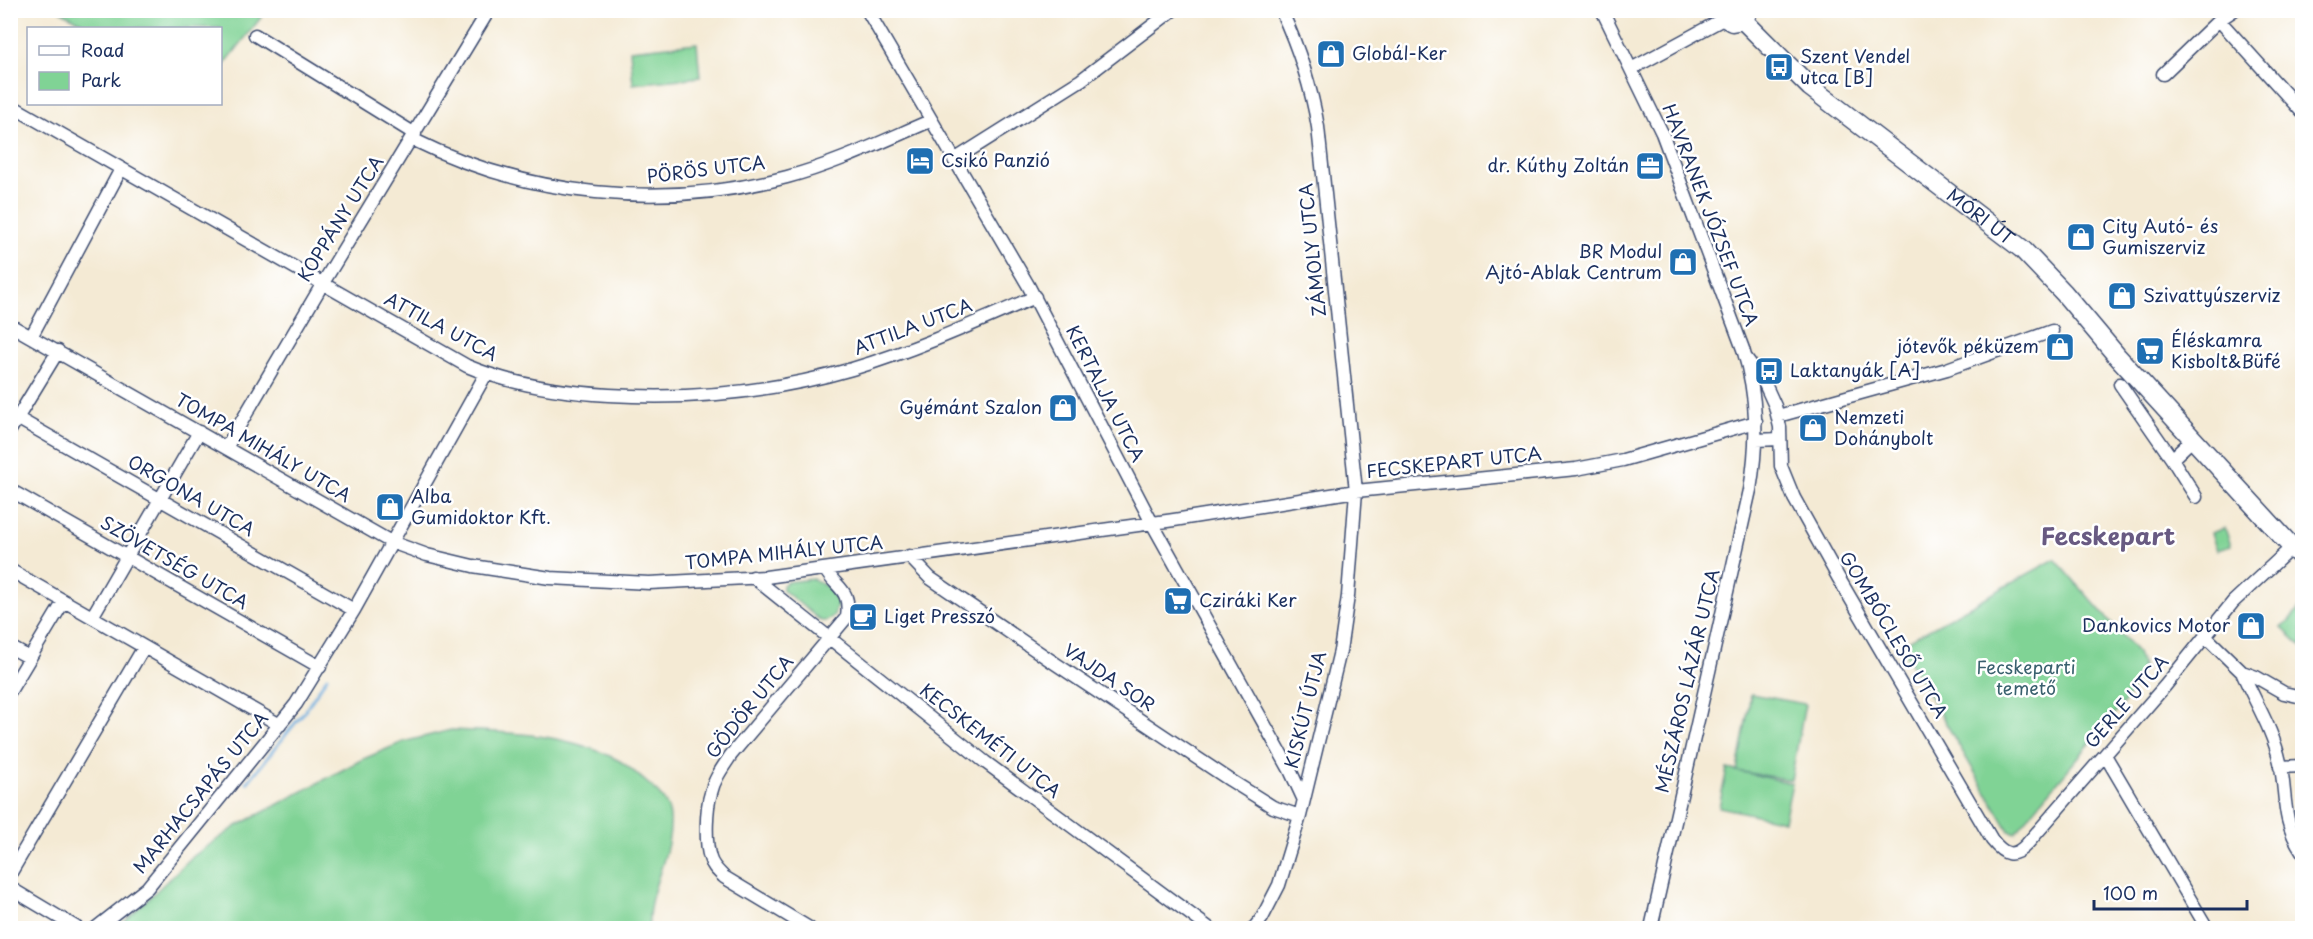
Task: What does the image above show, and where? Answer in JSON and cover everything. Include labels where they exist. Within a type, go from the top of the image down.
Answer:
[{"type":"main road","points":[[1724,14],[1732,22],[1746,15]]},
{"type":"main road","name":"MÓRI ÚT","points":[[1746,15],[1815,92],[2022,249],[2297,553]]},
{"type":"street","name":"KOPPÁNY UTCA","points":[[226,448],[489,10]]},
{"type":"street","name":"KERTALJA UTCA","points":[[867,10],[1035,297],[1152,523],[1290,770],[1303,798]]},
{"type":"street","points":[[954,160],[1082,80],[1173,10]]},
{"type":"street","name":"ZÁMOLY UTCA","points":[[1281,10],[1302,59],[1318,127],[1356,491]]},
{"type":"street","name":"HAVRANEK JÓZSEF UTCA","points":[[1602,10],[1662,133],[1746,358],[1756,415],[1756,440]]},
{"type":"street","points":[[2163,74],[2219,20],[2234,10]]},
{"type":"street","points":[[1631,69],[1724,14]]},
{"type":"street","points":[[2219,20],[2302,112]]},
{"type":"street","name":"PÖRÖS UTCA","points":[[255,35],[449,158],[493,173],[537,184],[607,194],[667,195],[722,190],[789,177],[854,153],[930,120]]},
{"type":"street","name":"ATTILA UTCA","points":[[10,105],[467,366],[486,374],[527,385],[599,394],[671,396],[747,391],[818,378],[882,359],[1035,297]]},
{"type":"street","points":[[31,337],[121,169]]},
{"type":"street","name":"TOMPA MIHÁLY UTCA","points":[[10,326],[58,351],[391,542],[427,555],[473,566],[550,578],[649,583],[753,578],[1152,523]]},
{"type":"street","points":[[1746,358],[1765,384],[1777,411],[1947,369],[2052,331]]},
{"type":"street","points":[[10,430],[14,416],[58,351]]},
{"type":"street","name":"MARHACSAPÁS UTCA","points":[[96,928],[147,888],[280,725],[321,667],[486,374]]},
{"type":"street","points":[[2120,384],[2196,497]]},
{"type":"street","name":"FECSKEPART UTCA","points":[[1152,523],[1356,491],[1598,466],[1756,415],[1777,411]]},
{"type":"street","name":"GOMBÓCLESŐ UTCA","points":[[1777,411],[1779,452],[1786,481],[1816,539],[1992,840],[1999,848],[2014,854]]},
{"type":"street","name":"ORGONA UTCA","points":[[14,416],[354,610]]},
{"type":"street","points":[[92,617],[199,432]]},
{"type":"street","points":[[2172,459],[2194,438]]},
{"type":"street","points":[[1756,440],[1780,439]]},
{"type":"street","name":"MÉSZÁROS LÁZÁR UTCA","points":[[1651,928],[1750,490],[1756,440]]},
{"type":"street","name":"SZÖVETSÉG UTCA","points":[[10,490],[321,667]]},
{"type":"street","name":"KISKÚT ÚTJA","points":[[1254,928],[1262,918],[1279,885],[1299,816],[1340,651],[1346,616],[1356,491]]},
{"type":"street","name":"GERLE UTCA","points":[[2014,854],[2027,844],[2105,755],[2233,602],[2297,553]]},
{"type":"street","name":"VAJDA SOR","points":[[909,556],[930,578],[1116,705],[1272,807],[1299,816]]},
{"type":"street","points":[[825,569],[842,588],[848,603],[847,617],[830,639]]},
{"type":"street","points":[[10,570],[280,725]]},
{"type":"street","name":"KECSKEMÉTI UTCA","points":[[753,578],[985,762],[1209,928]]},
{"type":"street","points":[[10,691],[64,601]]},
{"type":"street","points":[[2206,637],[2242,672],[2270,728],[2280,767],[2286,818],[2302,851]]},
{"type":"street","name":"GÖDÖR UTCA","points":[[810,928],[724,877],[713,867],[708,848],[709,803],[711,791],[731,755],[830,639]]},
{"type":"street","points":[[10,647],[30,658]]},
{"type":"street","points":[[10,874],[144,647]]},
{"type":"street","points":[[2242,672],[2284,693],[2302,698]]},
{"type":"street","points":[[2105,755],[2207,928]]},
{"type":"street","points":[[2280,767],[2302,766]]},
{"type":"street","points":[[10,888],[78,928]]},
{"type":"green space","points":[[266,10],[222,68],[222,27],[90,27],[60,11]]},
{"type":"green space","points":[[697,43],[700,77],[633,84],[630,50]]},
{"type":"green space","points":[[2225,528],[2231,546],[2217,550],[2211,533]]},
{"type":"green space","name":"Fecskeparti temető","points":[[2055,559],[2136,651],[2142,666],[2127,699],[2015,833],[2009,831],[1900,645]]},
{"type":"green space","points":[[813,579],[829,588],[838,603],[834,615],[827,621],[821,621],[783,590],[783,585],[787,582]]},
{"type":"green space","points":[[2302,606],[2302,647],[2282,628]]},
{"type":"green space","points":[[1751,694],[1805,704],[1791,780],[1737,771]]},
{"type":"green space","points":[[451,730],[535,736],[577,744],[620,761],[653,788],[667,806],[670,831],[668,846],[651,901],[649,928],[119,928],[192,857],[237,826],[361,760],[403,742]]},
{"type":"green space","points":[[1727,769],[1792,783],[1784,821],[1719,807]]},
{"type":"waterway","points":[[247,783],[305,711],[327,677]]},
{"type":"place","name":"Globál-Ker","points":[[1331,54]]},
{"type":"place","name":"Szent Vendel utca [B]","points":[[1779,67]]},
{"type":"place","name":"Csikó Panzió","points":[[920,161]]},
{"type":"place","name":"dr. Kúthy Zoltán","points":[[1650,166]]},
{"type":"place","name":"City Autó- és Gumiszerviz","points":[[2081,237]]},
{"type":"place","name":"BR Modul Ajtó-Ablak Centrum","points":[[1683,262]]},
{"type":"place","name":"Szivattyúszerviz","points":[[2122,296]]},
{"type":"place","name":"jótevők péküzem","points":[[2060,347]]},
{"type":"place","name":"Éléskamra Kisbolt&Büfé","points":[[2150,351]]},
{"type":"place","name":"Laktanyák [A]","points":[[1769,371]]},
{"type":"place","name":"Gyémánt Szalon","points":[[1063,408]]},
{"type":"place","name":"Nemzeti Dohánybolt","points":[[1813,428]]},
{"type":"place","name":"Alba Gumidoktor Kft.","points":[[390,507]]},
{"type":"place","name":"Cziráki Ker","points":[[1178,601]]},
{"type":"place","name":"Liget Presszó","points":[[863,617]]},
{"type":"place","name":"Dankovics Motor","points":[[2251,626]]},
{"type":"district","name":"Fecskepart","points":[[2108,537]]}]
